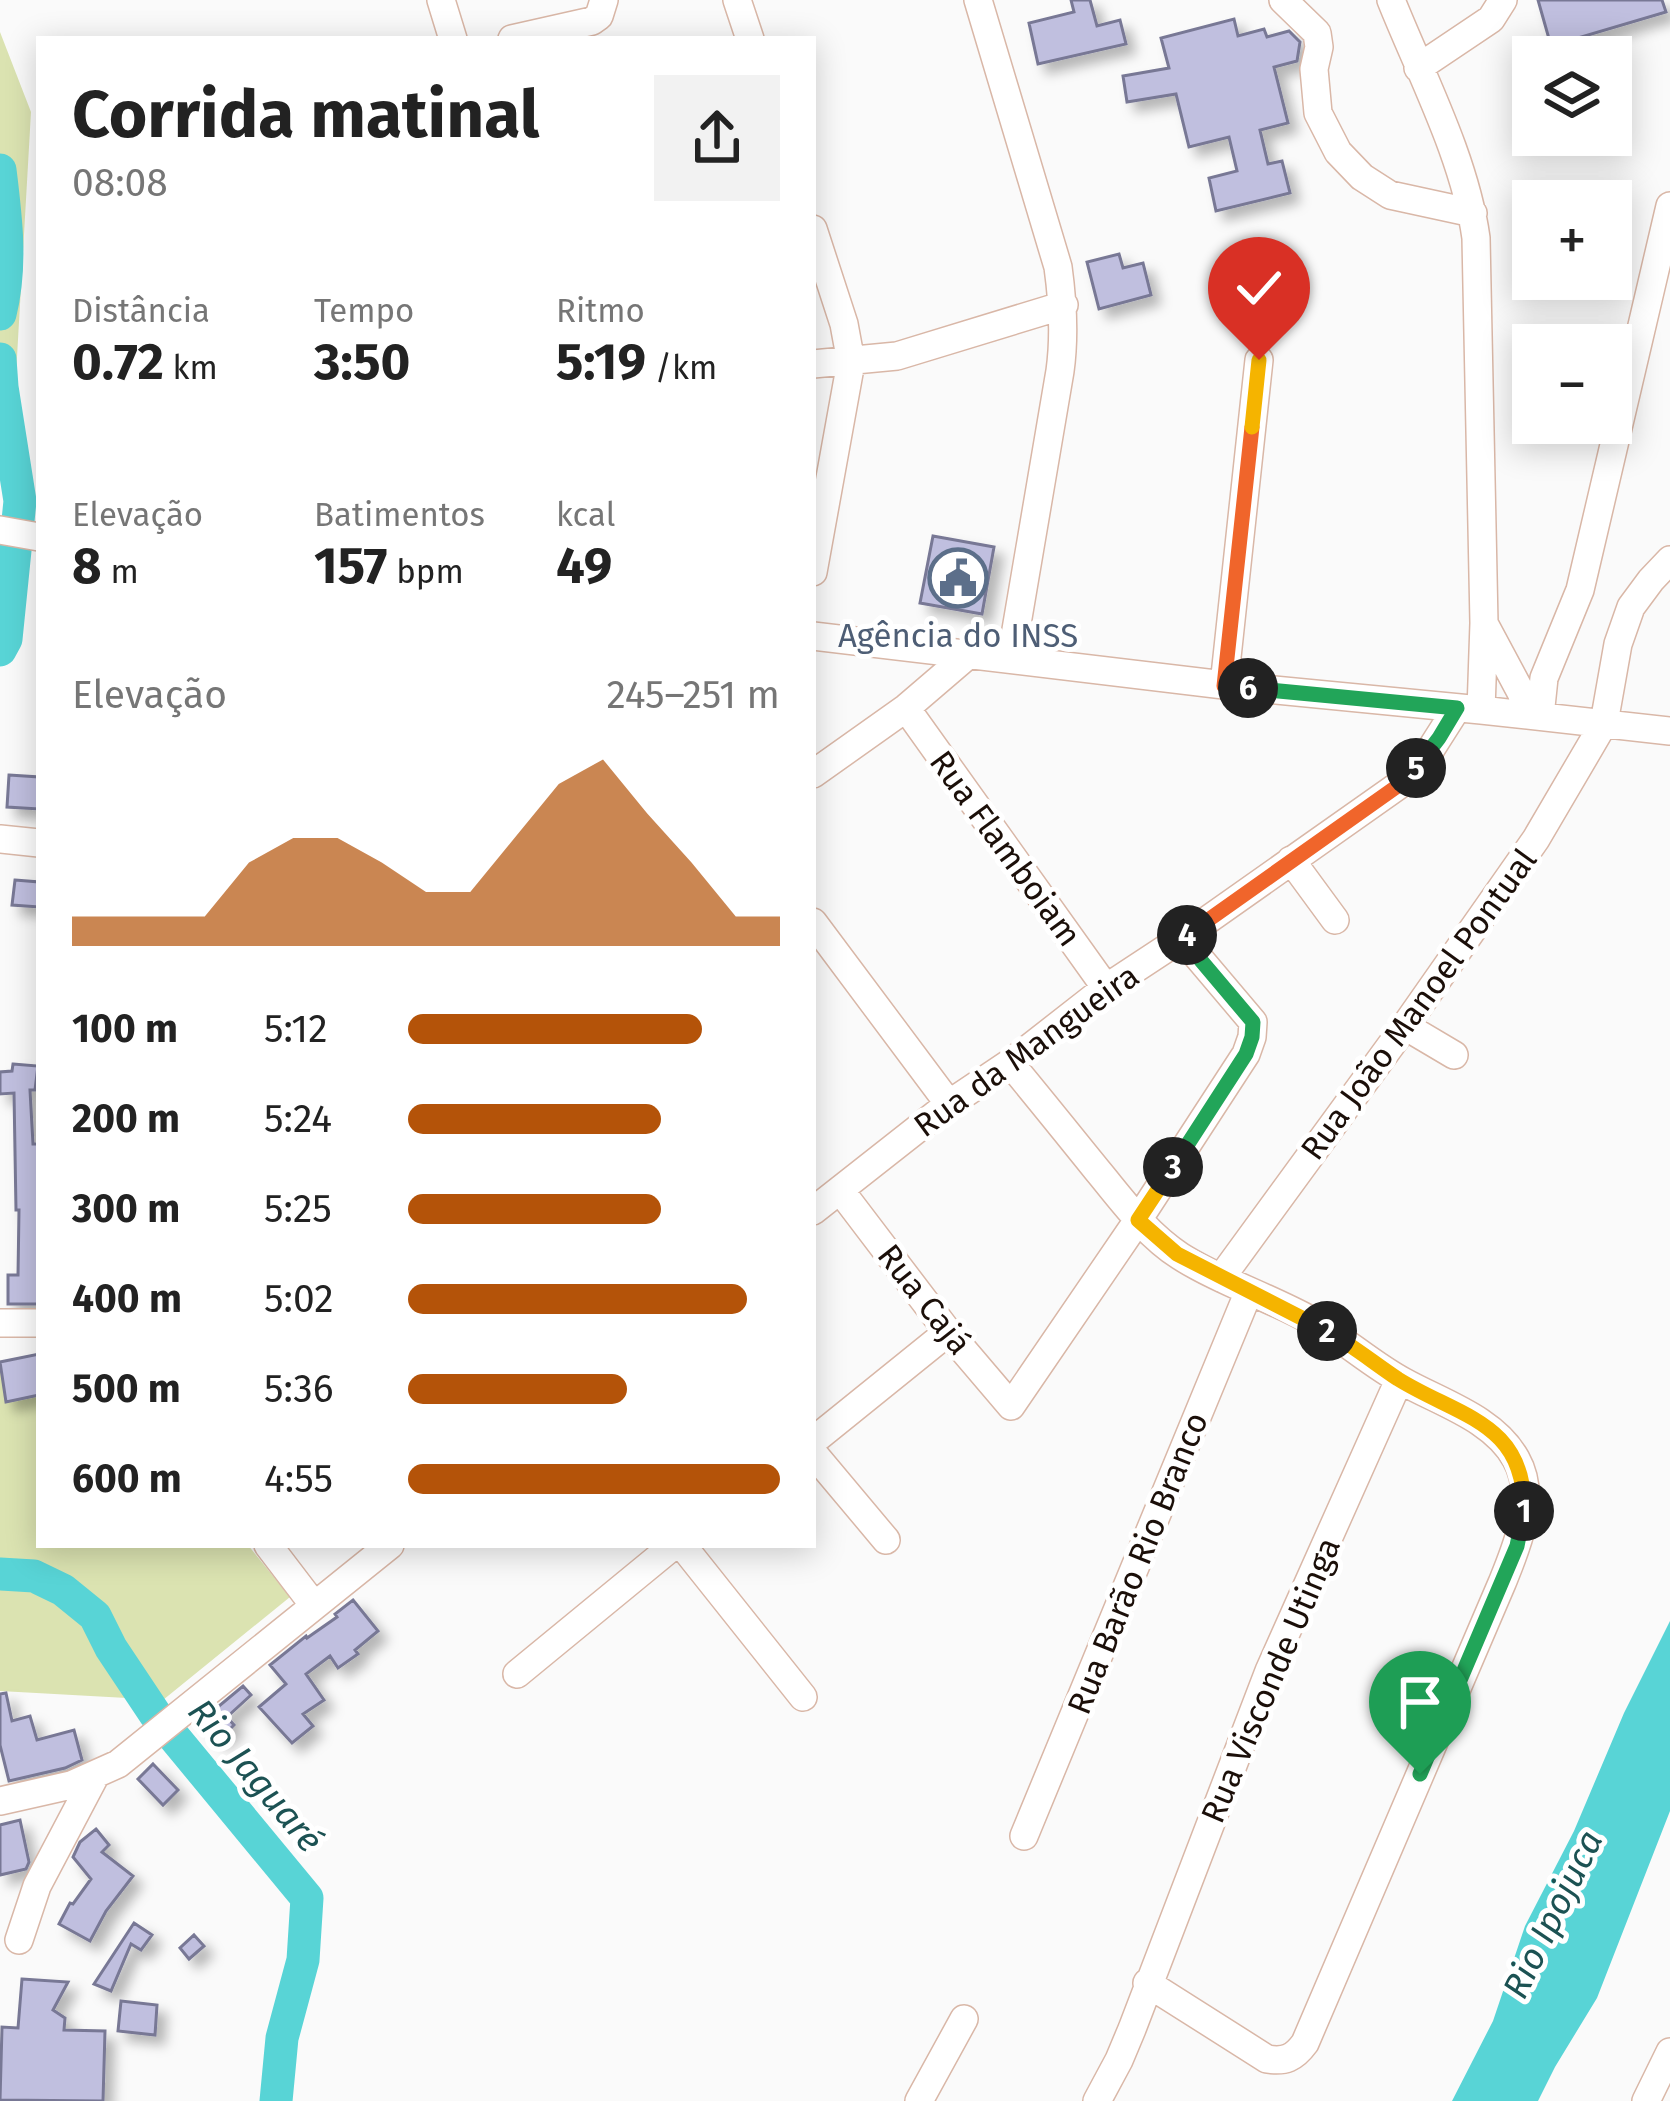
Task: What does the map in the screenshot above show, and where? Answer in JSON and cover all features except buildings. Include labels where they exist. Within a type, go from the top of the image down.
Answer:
[{"type":"street","points":[[441,0],[452,36]]},
{"type":"street","points":[[525,36],[592,21],[604,0]]},
{"type":"street","points":[[737,0],[749,36]]},
{"type":"street","points":[[978,0],[1058,267],[1064,305],[1060,370],[1010,659]]},
{"type":"street","points":[[1283,0],[1317,33],[1318,113],[1337,152],[1362,177],[1390,195],[1472,213]]},
{"type":"street","points":[[1391,0],[1461,171],[1472,213],[1478,276],[1484,623],[1469,709]]},
{"type":"street","points":[[1418,68],[1491,20],[1502,0]]},
{"type":"street","points":[[1537,716],[1544,678],[1580,590],[1670,206]]},
{"type":"street","points":[[816,238],[844,325],[850,362],[816,555]]},
{"type":"street","points":[[816,364],[897,356],[1064,305]]},
{"type":"street","points":[[1224,686],[1259,360]]},
{"type":"street","points":[[2,530],[36,536]]},
{"type":"street","name":"Rua João Manoel Pontual","points":[[1221,1277],[1536,839],[1604,723],[1624,623],[1640,592],[1670,560]]},
{"type":"street","points":[[1484,623],[1537,716]]},
{"type":"street","points":[[816,636],[1224,686],[1670,731]]},
{"type":"street","points":[[816,772],[906,708],[969,654]]},
{"type":"street","name":"Rua Flamboiam","points":[[906,708],[1106,988]]},
{"type":"street","name":"Rua da Mangueira","points":[[816,1208],[1106,988],[1399,785],[1469,709]]},
{"type":"street","points":[[0,839],[36,842]]},
{"type":"street","points":[[1291,860],[1335,920]]},
{"type":"street","points":[[816,926],[949,1104]]},
{"type":"street","points":[[1138,1220],[1246,1054],[1252,1037],[1253,1022],[1182,938]]},
{"type":"street","points":[[1405,1026],[1454,1054]]},
{"type":"street","points":[[1010,1063],[1138,1220],[1177,1254],[1328,1330],[1399,1379],[1475,1419],[1503,1441],[1518,1462],[1525,1487],[1517,1546],[1305,2043],[1289,2059],[1267,2059],[1148,1983]]},
{"type":"street","name":"Rua Cajá","points":[[840,1190],[948,1332],[1012,1406],[1138,1220]]},
{"type":"street","name":"Rua Barão Rio Branco","points":[[1024,1836],[1249,1291]]},
{"type":"street","points":[[0,1323],[36,1323]]},
{"type":"street","points":[[816,1440],[948,1332]]},
{"type":"street","name":"Rua Visconde Utinga","points":[[1097,2101],[1119,2060],[1269,1671],[1399,1379]]},
{"type":"street","points":[[816,1457],[886,1540]]},
{"type":"street","points":[[270,1548],[313,1604]]},
{"type":"street","points":[[0,1801],[71,1785],[118,1764],[386,1548]]},
{"type":"street","points":[[517,1673],[674,1548]]},
{"type":"street","points":[[680,1548],[803,1697]]},
{"type":"street","points":[[19,1940],[37,1886],[95,1776]]},
{"type":"street","points":[[919,2101],[964,2019]]},
{"type":"street","points":[[1646,2101],[1670,2052]]},
{"type":"green space","points":[[0,32],[31,112],[15,392],[0,398]]},
{"type":"green space","points":[[0,1362],[36,1373],[36,1548],[250,1548],[290,1597],[163,1700],[0,1691]]},
{"type":"water","name":"Rio Ipojuca","points":[[1670,1621],[1670,1811],[1597,1998],[1538,2101],[1452,2101],[1493,2021],[1525,1926]]},
{"type":"waterway","name":"Rio Jaguaré","points":[[0,170],[7,260],[0,314]]},
{"type":"waterway","name":"Rio Jaguaré","points":[[0,359],[20,501],[6,639],[0,650]]},
{"type":"waterway","name":"Rio Jaguaré","points":[[0,1574],[34,1576],[63,1590],[95,1616],[155,1714],[307,1898],[303,1960],[282,2038],[276,2101]]},
{"type":"place","name":"Agência do INSS","points":[[958,578]]},
{"type":"route","points":[[1259,360],[1224,686],[1457,708],[1422,763],[1399,785],[1182,938],[1253,1022],[1252,1037],[1246,1054],[1138,1220],[1177,1254],[1307,1319],[1399,1379],[1475,1419],[1503,1441],[1518,1462],[1525,1487],[1517,1546],[1420,1774]]}]
